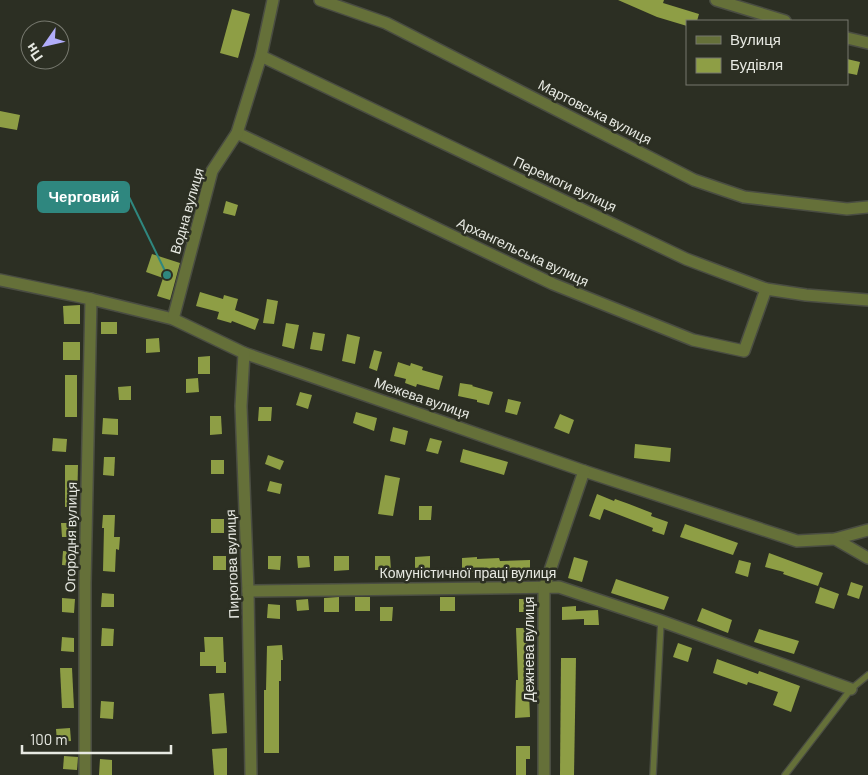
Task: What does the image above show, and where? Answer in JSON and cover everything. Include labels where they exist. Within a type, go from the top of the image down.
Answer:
[{"type":"street","name":"Водна вулиця","points":[[173,320],[212,172],[237,133],[261,56],[274,0]]},
{"type":"street","name":"Мартовська вулиця","points":[[320,0],[386,23],[694,180],[744,197],[847,209],[868,207]]},
{"type":"street","points":[[716,0],[781,20]]},
{"type":"street","points":[[848,38],[868,43]]},
{"type":"street","name":"Перемоги вулиця","points":[[261,56],[686,259],[766,289],[806,295],[868,300]]},
{"type":"street","name":"Архангельська вулиця","points":[[237,133],[553,284],[693,340],[744,351],[766,289]]},
{"type":"street","name":"Межева вулиця","points":[[0,280],[91,299],[173,320],[244,352],[584,471],[797,541],[835,539],[868,530]]},
{"type":"street","name":"Огородня вулиця","points":[[85,775],[84,584],[91,299]]},
{"type":"street","name":"Пирогова вулиця","points":[[244,352],[242,406],[251,775]]},
{"type":"street","name":"Дежнева вулиця","points":[[544,775],[544,588],[584,471]]},
{"type":"street","points":[[835,539],[868,558]]},
{"type":"street","name":"Комуністичної праці вулиця","points":[[248,592],[390,588],[560,587],[661,621],[851,690]]},
{"type":"lane","points":[[653,775],[661,621]]},
{"type":"lane","points":[[785,775],[851,690],[868,675]]},
{"type":"building","points":[[618,0],[664,0],[663,3],[699,14],[697,20],[686,20],[686,26],[657,17]]},
{"type":"building","points":[[232,9],[250,14],[238,58],[220,53]]},
{"type":"building","points":[[848,59],[860,62],[857,75],[848,73]]},
{"type":"building","points":[[0,111],[20,115],[17,130],[0,127]]},
{"type":"building","points":[[226,201],[238,205],[235,216],[223,213]]},
{"type":"building","points":[[152,254],[180,263],[170,300],[157,296],[163,278],[146,272]]},
{"type":"building","points":[[200,292],[223,299],[224,295],[238,299],[235,310],[259,319],[255,330],[232,321],[231,323],[217,319],[219,312],[196,306]]},
{"type":"building","points":[[267,299],[278,301],[274,324],[263,323]]},
{"type":"building","points":[[80,305],[80,324],[64,324],[63,306]]},
{"type":"building","points":[[101,322],[117,322],[117,334],[101,334]]},
{"type":"building","points":[[286,323],[299,325],[294,349],[282,346]]},
{"type":"building","points":[[313,332],[325,334],[322,351],[310,349]]},
{"type":"building","points":[[347,334],[360,337],[355,364],[342,361]]},
{"type":"building","points":[[159,338],[160,352],[146,353],[146,339]]},
{"type":"building","points":[[63,342],[80,342],[80,360],[63,360]]},
{"type":"building","points":[[374,350],[382,352],[377,371],[369,368]]},
{"type":"building","points":[[210,356],[210,374],[198,374],[198,357]]},
{"type":"building","points":[[398,362],[410,366],[411,363],[423,367],[422,370],[443,376],[439,390],[417,384],[416,387],[405,383],[406,379],[394,376]]},
{"type":"building","points":[[65,375],[77,375],[77,417],[65,417]]},
{"type":"building","points":[[198,378],[199,392],[186,393],[186,379]]},
{"type":"building","points":[[460,383],[493,392],[489,405],[458,396]]},
{"type":"building","points":[[131,386],[131,400],[119,400],[118,387]]},
{"type":"building","points":[[300,392],[312,395],[308,409],[296,405]]},
{"type":"building","points":[[508,399],[521,402],[517,415],[505,412]]},
{"type":"building","points":[[259,407],[272,407],[271,421],[258,421]]},
{"type":"building","points":[[356,412],[377,418],[374,431],[353,423]]},
{"type":"building","points":[[560,414],[574,420],[569,434],[554,428]]},
{"type":"building","points":[[210,416],[221,416],[222,434],[210,435]]},
{"type":"building","points":[[103,418],[118,419],[118,435],[102,434]]},
{"type":"building","points":[[393,427],[408,431],[405,445],[390,441]]},
{"type":"building","points":[[53,438],[67,439],[66,452],[52,451]]},
{"type":"building","points":[[430,438],[442,441],[438,454],[426,451]]},
{"type":"building","points":[[635,444],[671,448],[670,462],[634,458]]},
{"type":"building","points":[[463,449],[508,462],[504,475],[460,462]]},
{"type":"building","points":[[268,455],[284,461],[280,470],[265,464]]},
{"type":"building","points":[[104,457],[115,457],[114,476],[103,475]]},
{"type":"building","points":[[211,460],[224,460],[224,474],[211,474]]},
{"type":"building","points":[[65,465],[78,465],[77,507],[65,507]]},
{"type":"building","points":[[385,475],[400,478],[393,516],[378,514]]},
{"type":"building","points":[[270,481],[282,484],[280,494],[267,491]]},
{"type":"building","points":[[597,494],[652,513],[651,516],[668,522],[664,535],[652,531],[653,528],[604,509],[600,520],[589,516]]},
{"type":"building","points":[[419,506],[432,506],[431,520],[419,520]]},
{"type":"building","points":[[103,515],[115,515],[114,537],[120,537],[119,550],[116,549],[115,572],[103,571]]},
{"type":"building","points":[[211,519],[224,519],[224,533],[211,533]]},
{"type":"building","points":[[61,523],[74,523],[74,537],[62,537]]},
{"type":"building","points":[[685,524],[738,543],[733,555],[680,537]]},
{"type":"building","points":[[63,551],[75,552],[75,566],[62,565]]},
{"type":"building","points":[[769,553],[823,573],[818,586],[783,574],[784,572],[765,567]]},
{"type":"building","points":[[213,556],[226,556],[226,570],[213,570]]},
{"type":"building","points":[[268,556],[281,556],[280,570],[268,569]]},
{"type":"building","points":[[297,556],[309,556],[310,567],[298,568]]},
{"type":"building","points":[[334,556],[349,556],[349,570],[334,571]]},
{"type":"building","points":[[375,556],[390,556],[391,570],[375,570]]},
{"type":"building","points":[[430,556],[430,571],[415,571],[415,557]]},
{"type":"building","points":[[477,557],[477,559],[499,558],[500,561],[530,560],[530,575],[515,575],[515,572],[462,572],[462,558]]},
{"type":"building","points":[[574,557],[588,561],[582,582],[568,578]]},
{"type":"building","points":[[739,560],[751,563],[748,577],[735,573]]},
{"type":"building","points":[[616,579],[669,597],[664,610],[611,593]]},
{"type":"building","points":[[851,582],[863,586],[859,599],[847,595]]},
{"type":"building","points":[[820,587],[839,594],[834,609],[815,603]]},
{"type":"building","points":[[102,593],[114,594],[114,607],[101,607]]},
{"type":"building","points":[[339,597],[339,612],[324,612],[324,598]]},
{"type":"building","points":[[355,597],[370,597],[370,611],[355,611]]},
{"type":"building","points":[[440,597],[455,597],[455,611],[440,611]]},
{"type":"building","points":[[62,598],[75,599],[74,613],[62,612]]},
{"type":"building","points":[[308,599],[309,610],[297,611],[296,600]]},
{"type":"building","points":[[519,599],[533,599],[533,612],[519,612]]},
{"type":"building","points":[[268,604],[280,605],[280,619],[267,618]]},
{"type":"building","points":[[576,606],[576,611],[598,610],[599,625],[584,625],[584,619],[562,620],[562,607]]},
{"type":"building","points":[[380,607],[393,607],[392,621],[380,621]]},
{"type":"building","points":[[702,608],[732,620],[728,633],[697,621]]},
{"type":"building","points":[[102,628],[114,629],[113,646],[101,646]]},
{"type":"building","points":[[516,628],[530,628],[532,667],[530,667],[530,717],[515,718],[516,680],[518,680]]},
{"type":"building","points":[[759,629],[799,641],[794,654],[754,642]]},
{"type":"building","points":[[62,637],[74,638],[74,652],[61,651]]},
{"type":"building","points":[[204,637],[223,637],[226,673],[216,673],[216,666],[200,666],[200,652],[205,652]]},
{"type":"building","points":[[678,643],[692,648],[688,662],[673,657]]},
{"type":"building","points":[[282,645],[283,660],[281,660],[281,681],[279,681],[279,753],[264,753],[264,690],[266,690],[267,646]]},
{"type":"building","points":[[561,658],[576,658],[574,775],[560,775]]},
{"type":"building","points":[[717,659],[758,674],[759,671],[800,686],[791,712],[773,705],[778,692],[748,682],[747,685],[713,673]]},
{"type":"building","points":[[60,668],[72,668],[74,708],[62,708]]},
{"type":"building","points":[[224,693],[227,733],[212,734],[209,694]]},
{"type":"building","points":[[101,701],[114,702],[113,719],[100,718]]},
{"type":"building","points":[[70,728],[71,741],[57,742],[56,729]]},
{"type":"building","points":[[516,746],[530,746],[530,759],[526,759],[526,775],[516,775]]},
{"type":"building","points":[[227,748],[227,775],[214,775],[212,749]]},
{"type":"building","points":[[64,756],[78,757],[77,770],[63,769]]},
{"type":"building","points":[[100,759],[112,760],[112,775],[99,775]]},
{"type":"place","name":"Черговий","points":[[167,275]]}]
